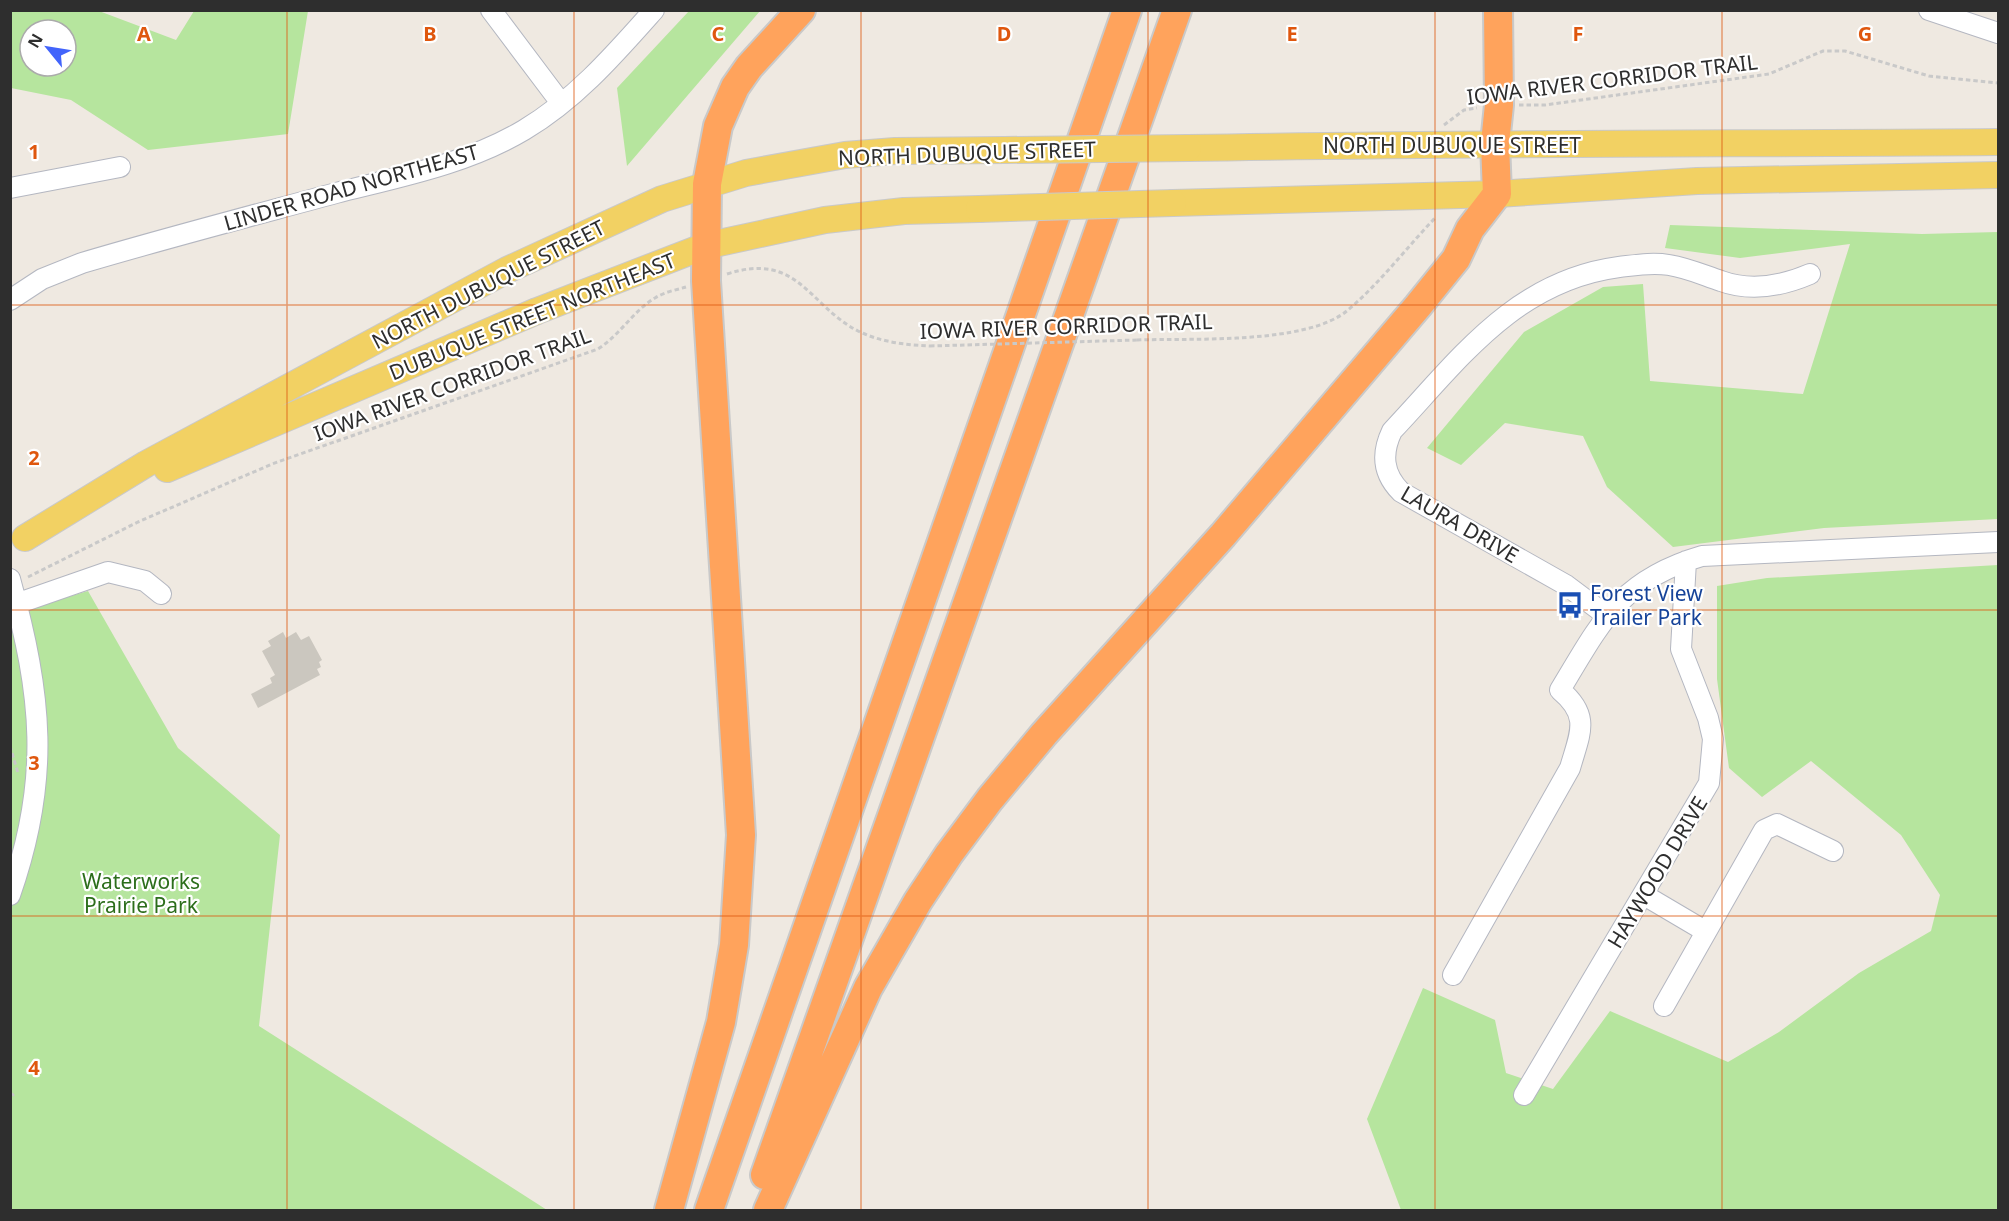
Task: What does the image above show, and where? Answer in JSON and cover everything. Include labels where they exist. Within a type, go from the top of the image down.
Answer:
[{"type":"highway","points":[[669,1210],[721,1022],[734,945],[741,836],[706,280],[707,184],[718,126],[735,87],[749,67],[801,10]]},
{"type":"highway","points":[[709,1210],[1127,10]]},
{"type":"highway","points":[[752,1210],[1177,10]]},
{"type":"highway","points":[[768,1210],[868,988],[918,901],[949,854],[990,799],[1038,742],[1223,535],[1418,306],[1456,259],[1470,229],[1497,194],[1495,143],[1499,105],[1498,10]]},
{"type":"main road","name":"NORTH DUBUQUE STREET","points":[[18,541],[146,464],[507,270],[614,220],[707,184],[795,162],[895,151],[1495,143],[1648,145],[1998,142]]},
{"type":"main road","name":"NORTH DUBUQUE STREET","points":[[1084,205],[1497,194],[1697,181],[1998,175]]},
{"type":"main road","name":"DUBUQUE STREET NORTHEAST","points":[[18,541],[156,474],[248,434],[537,311],[705,246],[825,220],[904,211],[1084,205]]},
{"type":"street","points":[[491,10],[561,104]]},
{"type":"street","name":"LINDER ROAD NORTHEAST","points":[[10,300],[42,279],[82,263],[470,155],[523,130],[561,104],[598,73],[654,10]]},
{"type":"street","points":[[1929,10],[1998,33]]},
{"type":"street","points":[[10,188],[120,167]]},
{"type":"street","name":"LAURA DRIVE","points":[[1605,615],[1566,585],[1401,492],[1386,471],[1384,458],[1386,444],[1392,431],[1490,326],[1534,295],[1558,283],[1592,272],[1644,264],[1692,270],[1722,282],[1751,287],[1781,284],[1810,274]]},
{"type":"street","points":[[1453,975],[1570,768],[1580,732],[1581,716],[1573,701],[1560,690],[1605,615],[1640,584],[1665,569],[1702,556],[1998,542]]},
{"type":"street","name":"HAYWOOD DRIVE","points":[[1524,1095],[1709,783],[1713,756],[1708,718],[1695,691],[1681,649],[1686,561]]},
{"type":"street","points":[[16,604],[108,572],[144,581],[161,594]]},
{"type":"street","points":[[10,895],[27,848],[38,784],[39,724],[31,670],[11,582]]},
{"type":"street","points":[[1664,1006],[1764,830],[1777,824],[1833,851]]},
{"type":"street","points":[[1644,895],[1706,931]]},
{"type":"path","name":"IOWA RIVER CORRIDOR TRAIL","points":[[1442,144],[1444,125],[1450,118],[1464,110],[1499,105],[1545,105],[1769,74],[1823,51],[1845,51],[1929,76],[1998,83]]},
{"type":"path","name":"IOWA RIVER CORRIDOR TRAIL","points":[[11,582],[138,522],[272,464],[598,349],[616,337],[638,311],[656,297],[742,269],[777,271],[799,280],[837,318],[859,331],[892,342],[930,346],[1273,335],[1301,332],[1322,325],[1347,311],[1438,215],[1443,194]]},
{"type":"path","points":[[10,1093],[13,1095],[10,1099]]},
{"type":"green space","points":[[10,11],[99,11],[176,40],[194,11],[308,11],[288,134],[148,150],[71,100],[11,88]]},
{"type":"green space","points":[[689,11],[760,11],[627,166],[617,88]]},
{"type":"green space","points":[[1670,225],[1922,234],[1998,232],[1998,519],[1824,528],[1673,547],[1607,487],[1583,436],[1505,423],[1461,465],[1427,448],[1524,332],[1603,287],[1643,284],[1650,381],[1803,394],[1850,244],[1740,258],[1665,248]]},
{"type":"green space","points":[[1998,565],[1998,1210],[1401,1210],[1367,1119],[1423,988],[1495,1020],[1506,1073],[1553,1089],[1610,1011],[1728,1062],[1779,1032],[1859,973],[1931,931],[1940,895],[1901,835],[1811,761],[1762,797],[1729,768],[1717,679],[1717,586],[1767,578]]},
{"type":"green space","name":"Waterworks Prairie Park","points":[[10,586],[33,607],[88,591],[178,748],[280,835],[259,1026],[547,1210],[11,1210]]},
{"type":"building","points":[[283,632],[286,638],[296,632],[301,640],[309,636],[322,660],[319,662],[321,667],[317,669],[320,675],[258,708],[251,694],[272,683],[270,678],[275,675],[262,651],[271,646],[268,641]]},
{"type":"place","name":"Forest View Trailer Park","points":[[1570,605]]}]
